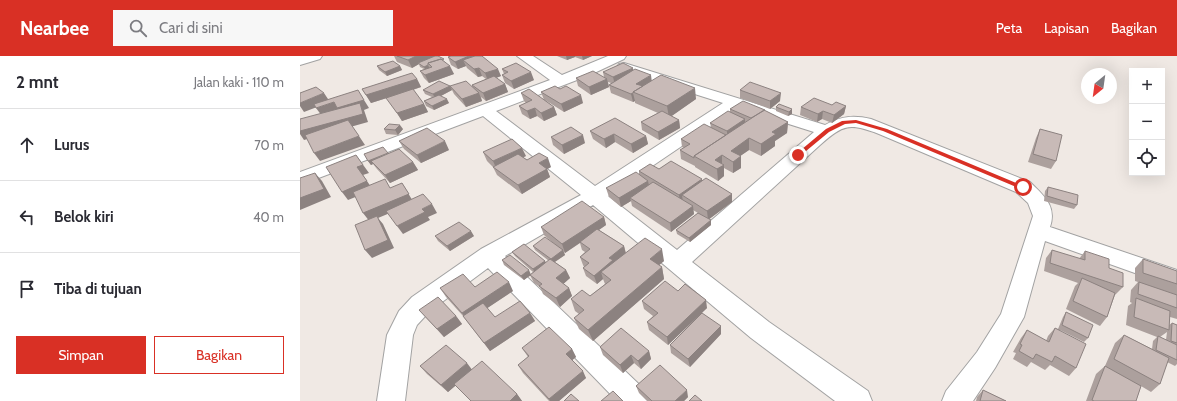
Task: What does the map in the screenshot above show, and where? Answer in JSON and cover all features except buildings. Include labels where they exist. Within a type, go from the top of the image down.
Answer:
[{"type":"street","points":[[300,61],[315,56]]},
{"type":"street","points":[[524,56],[561,81]]},
{"type":"street","points":[[300,179],[561,81],[613,59],[736,102],[828,131]]},
{"type":"street","points":[[391,401],[400,335],[408,318],[421,304],[489,255],[594,196],[736,102]]},
{"type":"street","points":[[485,110],[760,330],[858,401]]},
{"type":"street","points":[[677,263],[828,131],[844,122],[851,121],[864,123],[930,148],[1023,187],[1031,193],[1041,208],[1043,216],[1039,231],[1033,245],[1012,317],[986,360],[956,401]]},
{"type":"street","points":[[1039,231],[1177,279]]},
{"type":"street","points":[[489,255],[636,401]]},
{"type":"route","points":[[798,155],[828,131],[844,122],[856,121],[885,130],[1023,187]]}]
